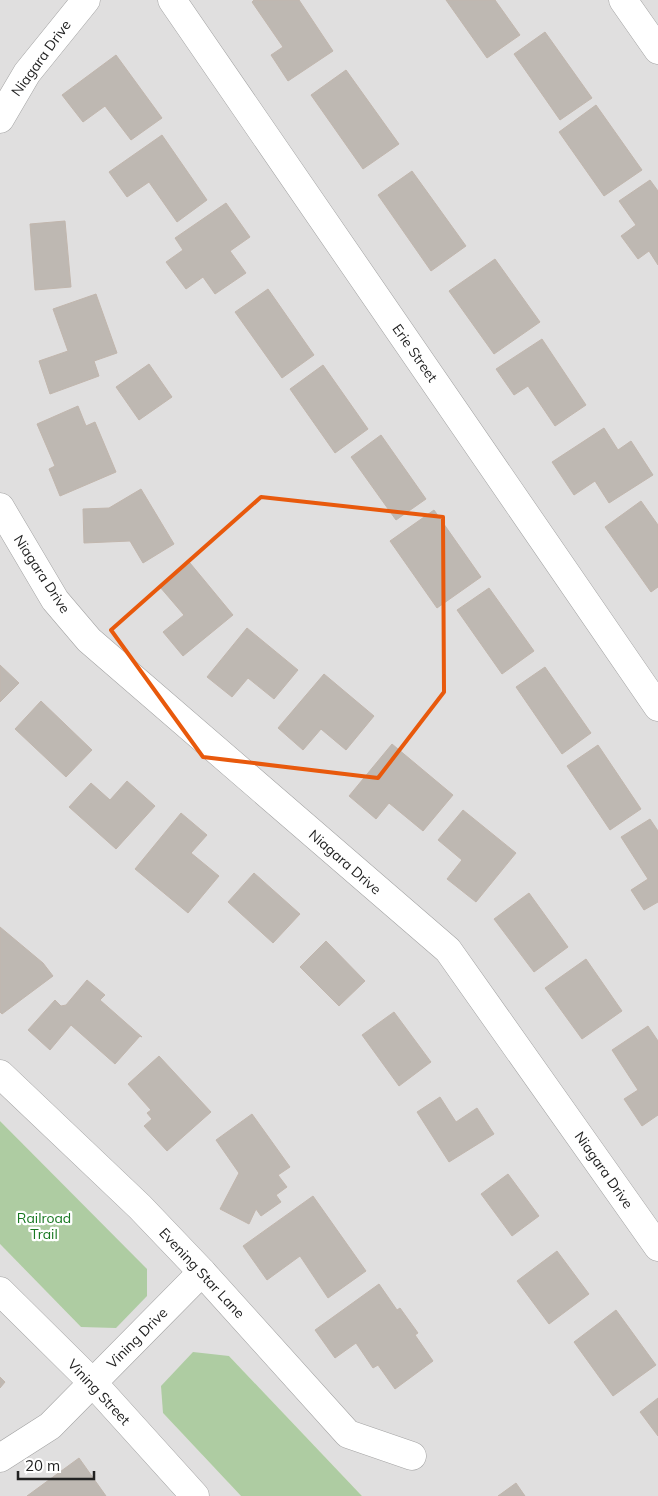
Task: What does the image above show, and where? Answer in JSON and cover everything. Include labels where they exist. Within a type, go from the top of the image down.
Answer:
[{"type":"street","name":"Niagara Drive","points":[[0,119],[27,73],[86,0]]},
{"type":"street","name":"Erie Street","points":[[172,0],[658,707]]},
{"type":"street","points":[[623,0],[658,50]]},
{"type":"street","name":"Niagara Drive","points":[[0,507],[55,600],[89,640],[448,950],[658,1248]]},
{"type":"street","name":"Evening Star Lane","points":[[0,1074],[140,1207],[202,1272],[348,1434],[412,1456]]},
{"type":"street","name":"Vining Drive","points":[[0,1458],[50,1426],[202,1272]]},
{"type":"street","name":"Vining Street","points":[[0,1291],[93,1383],[195,1496]]},
{"type":"highlighted area","points":[[261,497],[443,517],[444,692],[378,778],[203,757],[111,630]]},
{"type":"shaded area","points":[[0,0],[658,0],[658,1496],[362,1496],[229,1356],[163,1413],[241,1496],[0,1496],[0,1244],[81,1327],[146,1269],[0,1121]]},
{"type":"green space","name":"Railroad Trail","points":[[0,1121],[147,1269],[147,1296],[116,1328],[81,1327],[0,1244]]},
{"type":"green space","points":[[193,1352],[229,1356],[362,1496],[241,1496],[163,1413],[161,1386]]},
{"type":"building","points":[[254,0],[299,0],[333,51],[288,81],[271,55],[283,47],[252,2]]},
{"type":"building","points":[[446,0],[495,0],[520,35],[487,58]]},
{"type":"building","points":[[545,32],[592,98],[560,120],[514,54]]},
{"type":"building","points":[[116,55],[162,118],[131,140],[105,106],[83,122],[62,95]]},
{"type":"building","points":[[346,70],[399,144],[363,169],[311,95]]},
{"type":"building","points":[[596,105],[642,170],[604,196],[559,132]]},
{"type":"building","points":[[162,135],[207,200],[177,222],[149,182],[127,197],[109,172]]},
{"type":"building","points":[[412,171],[466,246],[431,271],[378,195]]},
{"type":"building","points":[[650,180],[658,191],[658,265],[649,251],[638,259],[621,236],[636,225],[619,201]]},
{"type":"building","points":[[226,203],[250,237],[230,251],[246,273],[215,294],[203,277],[186,289],[166,262],[183,250],[175,238]]},
{"type":"building","points":[[65,221],[71,287],[35,290],[30,224]]},
{"type":"building","points":[[495,259],[540,322],[494,354],[449,291]]},
{"type":"building","points":[[268,289],[314,355],[282,378],[235,312]]},
{"type":"building","points":[[96,294],[117,353],[94,361],[99,376],[50,394],[39,361],[68,351],[53,309]]},
{"type":"building","points":[[542,339],[586,405],[555,426],[528,386],[514,395],[496,369]]},
{"type":"building","points":[[149,364],[172,397],[139,420],[116,387]]},
{"type":"building","points":[[323,365],[368,429],[335,453],[290,389]]},
{"type":"building","points":[[78,406],[86,426],[95,422],[116,472],[60,496],[49,469],[55,466],[37,424]]},
{"type":"building","points":[[604,428],[618,450],[631,441],[653,475],[609,503],[595,481],[574,495],[552,462]]},
{"type":"building","points":[[381,435],[426,499],[396,520],[351,457]]},
{"type":"building","points":[[141,489],[174,544],[143,563],[130,541],[84,543],[83,509],[109,508]]},
{"type":"building","points":[[641,501],[658,525],[658,587],[651,592],[605,527]]},
{"type":"building","points":[[434,510],[481,577],[437,608],[390,541]]},
{"type":"building","points":[[190,563],[233,615],[183,656],[163,632],[184,615],[160,587]]},
{"type":"building","points":[[489,588],[534,651],[502,674],[457,610]]},
{"type":"building","points":[[247,628],[298,670],[274,699],[248,678],[232,697],[207,677]]},
{"type":"building","points":[[0,665],[19,683],[0,702]]},
{"type":"building","points":[[545,667],[591,733],[562,754],[516,687]]},
{"type":"building","points":[[324,674],[374,716],[346,750],[321,729],[303,750],[278,728]]},
{"type":"building","points":[[41,701],[92,750],[66,777],[15,729]]},
{"type":"building","points":[[392,744],[453,795],[423,831],[389,803],[376,819],[349,796]]},
{"type":"building","points":[[598,745],[641,809],[610,830],[567,766]]},
{"type":"building","points":[[127,781],[155,806],[116,849],[69,807],[91,783],[110,800]]},
{"type":"building","points":[[463,810],[516,853],[476,902],[447,879],[462,860],[438,840]]},
{"type":"building","points":[[181,813],[207,835],[191,853],[219,876],[188,913],[135,869]]},
{"type":"building","points":[[650,819],[658,831],[658,902],[644,910],[631,890],[648,879],[621,837]]},
{"type":"building","points":[[254,873],[300,914],[273,943],[228,902]]},
{"type":"building","points":[[529,893],[568,947],[534,972],[494,919]]},
{"type":"building","points":[[0,927],[43,963],[53,976],[2,1014],[0,1012]]},
{"type":"building","points":[[326,941],[365,981],[339,1006],[300,967]]},
{"type":"building","points":[[586,959],[622,1011],[582,1039],[545,988]]},
{"type":"building","points":[[87,980],[105,995],[100,1000],[142,1037],[140,1036],[115,1064],[71,1025],[50,1050],[28,1030],[55,1000],[61,1006],[66,1005]]},
{"type":"building","points":[[394,1012],[431,1062],[399,1086],[362,1035]]},
{"type":"building","points":[[648,1026],[658,1041],[658,1115],[642,1126],[624,1099],[638,1090],[612,1050]]},
{"type":"building","points":[[159,1056],[211,1112],[167,1151],[144,1126],[152,1119],[147,1113],[151,1110],[128,1084]]},
{"type":"building","points":[[440,1097],[456,1122],[477,1108],[494,1134],[449,1162],[417,1112]]},
{"type":"building","points":[[252,1114],[290,1167],[278,1175],[287,1187],[276,1195],[281,1202],[261,1216],[256,1209],[249,1224],[220,1209],[239,1173],[216,1140]]},
{"type":"building","points":[[508,1174],[539,1216],[512,1236],[481,1194]]},
{"type":"building","points":[[313,1196],[366,1271],[328,1298],[300,1256],[267,1280],[243,1246]]},
{"type":"building","points":[[557,1251],[589,1294],[549,1324],[517,1281]]},
{"type":"building","points":[[379,1284],[397,1310],[400,1308],[418,1333],[415,1335],[433,1361],[395,1389],[378,1365],[373,1368],[356,1343],[335,1358],[315,1330]]},
{"type":"building","points":[[616,1310],[656,1365],[613,1396],[574,1342]]},
{"type":"building","points":[[0,1377],[5,1382],[0,1388]]},
{"type":"building","points":[[658,1398],[658,1436],[640,1412]]},
{"type":"building","points":[[79,1458],[106,1496],[27,1496]]},
{"type":"building","points":[[516,1483],[525,1496],[498,1496]]}]
